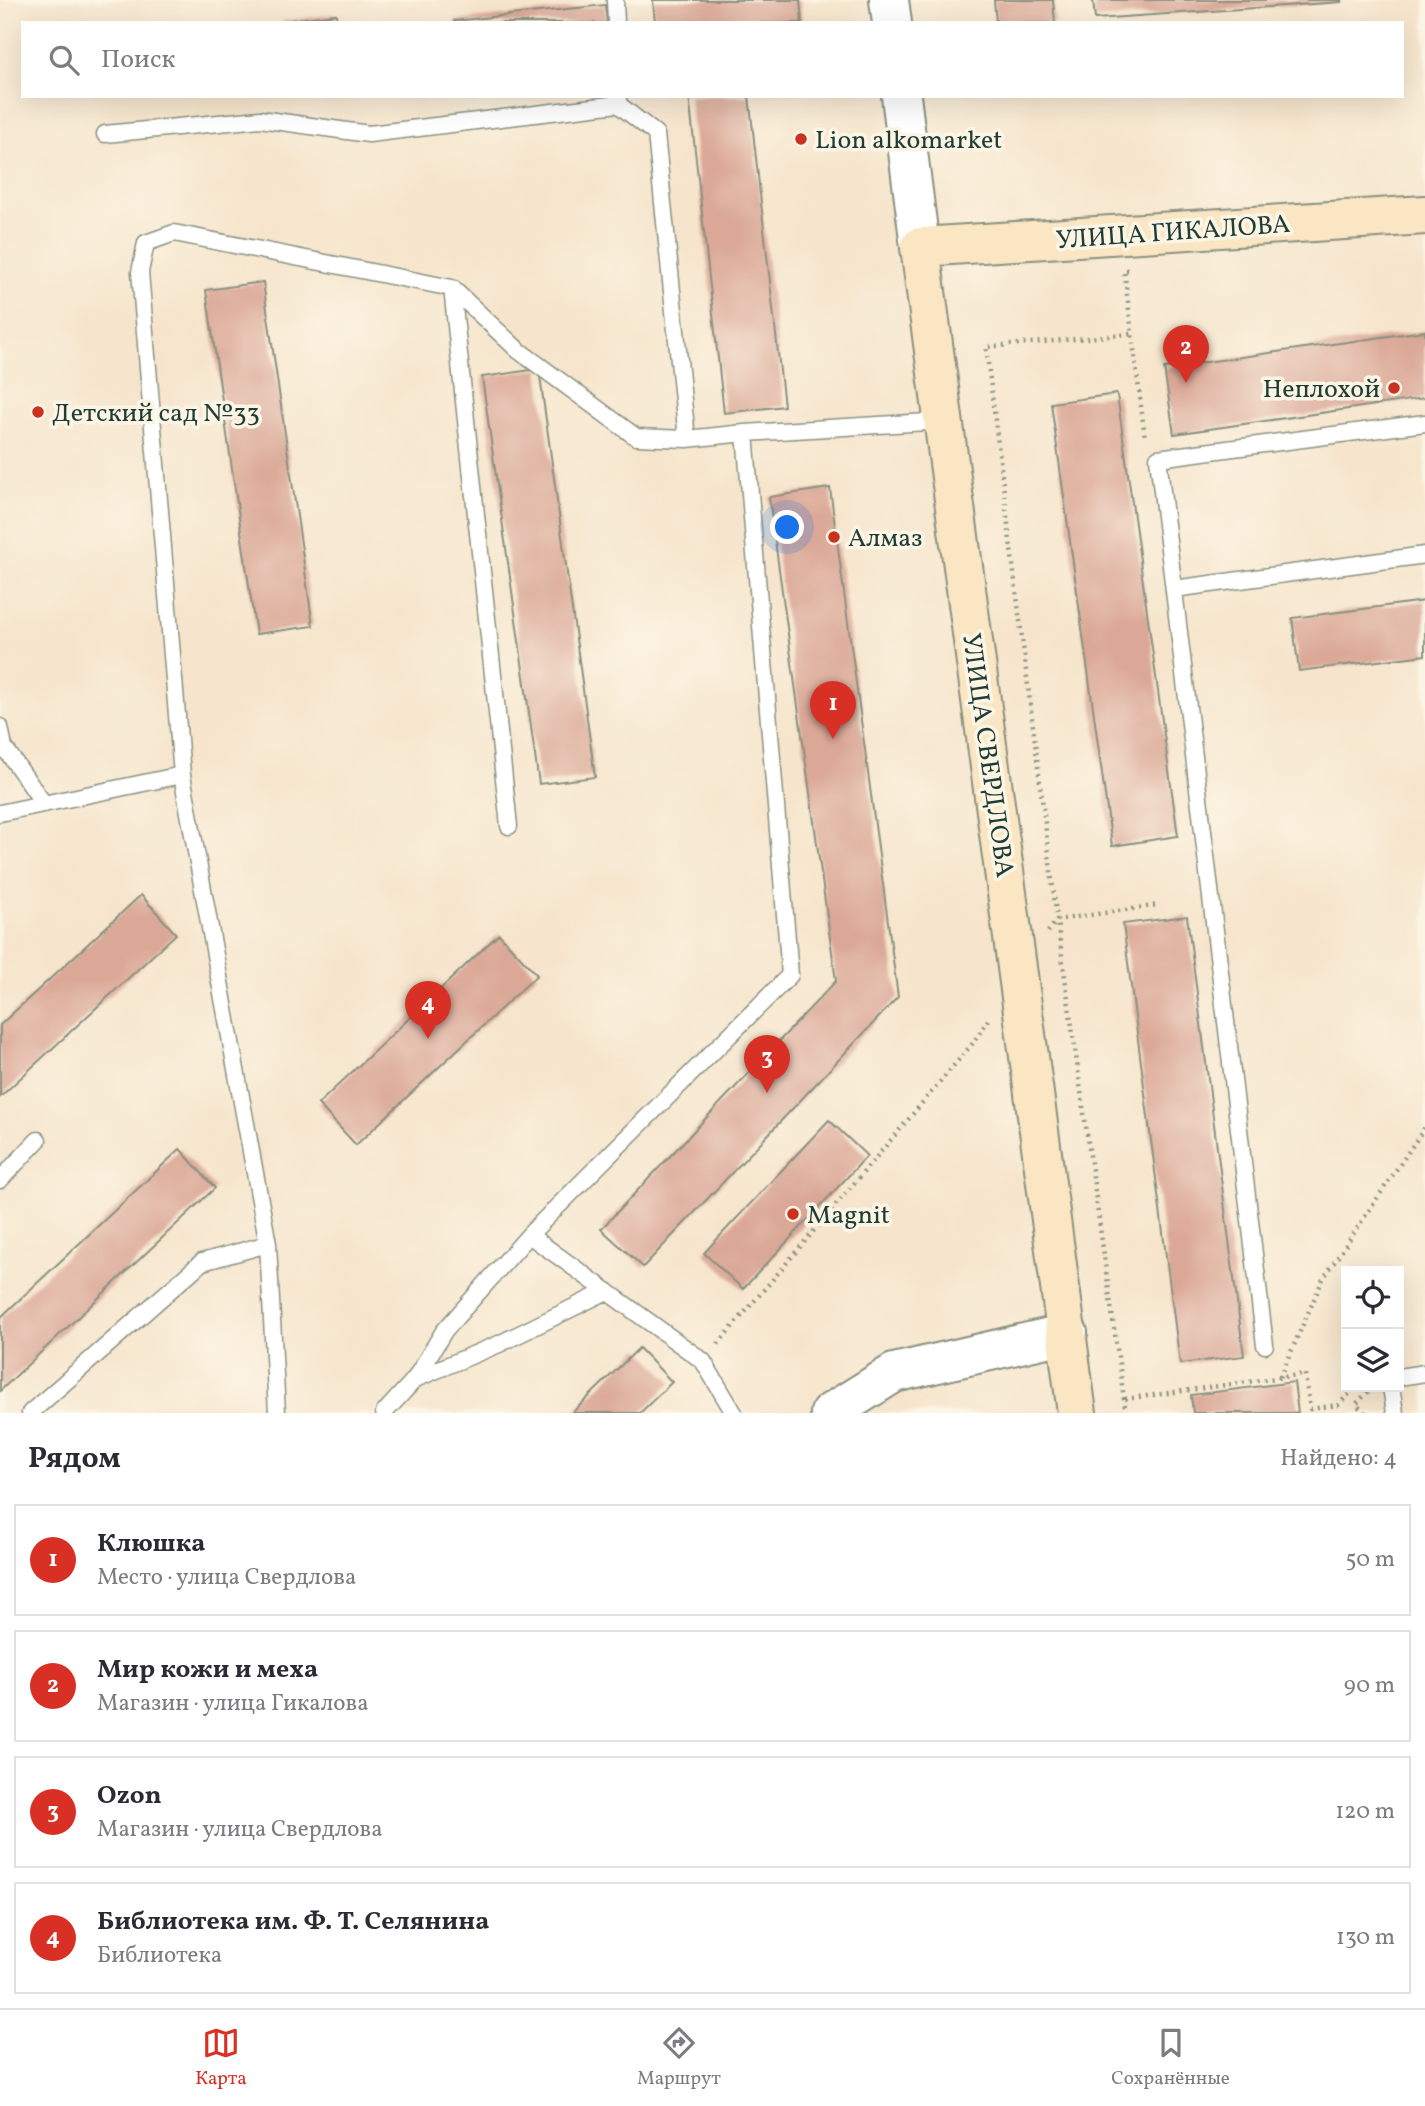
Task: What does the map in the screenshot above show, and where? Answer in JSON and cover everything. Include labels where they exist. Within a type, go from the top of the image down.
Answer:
[{"type":"main road","name":"УЛИЦА ГИКАЛОВА","points":[[920,247],[1425,215]]},
{"type":"main road","name":"УЛИЦА СВЕРДЛОВА","points":[[920,247],[1077,1413]]},
{"type":"street","points":[[889,0],[892,21]]},
{"type":"street","name":"УЛИЦА СВЕРДЛОВА","points":[[901,98],[920,247]]},
{"type":"street","points":[[830,1413],[894,1373],[1068,1333]]},
{"type":"lane","points":[[615,0],[616,21]]},
{"type":"lane","points":[[105,134],[260,119],[369,134],[618,100],[656,134],[687,439]]},
{"type":"lane","points":[[277,1413],[268,1244],[182,775],[140,272],[146,243],[174,233],[452,288],[518,350],[636,437],[687,439],[944,421]]},
{"type":"lane","points":[[452,288],[509,826]]},
{"type":"lane","points":[[1265,1345],[1158,458],[1425,423]]},
{"type":"lane","points":[[384,1413],[415,1379],[444,1331],[529,1235],[790,975],[744,433]]},
{"type":"lane","points":[[1174,589],[1425,555]]},
{"type":"lane","points":[[0,727],[4,747],[44,804]]},
{"type":"lane","points":[[0,813],[182,775]]},
{"type":"lane","points":[[0,1180],[38,1140]]},
{"type":"lane","points":[[529,1235],[704,1361],[734,1413]]},
{"type":"lane","points":[[30,1413],[202,1262],[268,1244]]},
{"type":"lane","points":[[415,1379],[499,1344],[607,1291]]},
{"type":"lane","points":[[1404,1376],[1425,1373]]},
{"type":"lane","points":[[1392,1392],[1395,1413]]},
{"type":"path","points":[[1124,270],[1146,443]]},
{"type":"path","points":[[1126,1413],[1057,919],[986,347],[1131,334]]},
{"type":"path","points":[[704,1361],[973,1043],[1057,919],[1158,905]]},
{"type":"path","points":[[1280,1377],[1323,1279],[1425,1127]]},
{"type":"path","points":[[1125,1399],[1305,1374],[1310,1409],[1338,1405],[1351,1392]]},
{"type":"path","points":[[1365,1413],[1356,1404],[1369,1392]]},
{"type":"building","points":[[653,0],[800,0],[802,21],[655,21]]},
{"type":"building","points":[[994,0],[1053,0],[1055,21],[996,21]]},
{"type":"building","points":[[1093,0],[1341,0],[1341,2],[1095,19]]},
{"type":"building","points":[[605,5],[607,21],[454,21]]},
{"type":"building","points":[[336,14],[337,21],[283,21]]},
{"type":"building","points":[[689,98],[749,98],[784,406],[724,413]]},
{"type":"building","points":[[263,282],[313,626],[256,634],[206,290]]},
{"type":"building","points":[[1425,331],[1425,398],[1174,434],[1164,368]]},
{"type":"building","points":[[539,369],[595,777],[539,784],[482,377]]},
{"type":"building","points":[[1117,394],[1178,836],[1112,846],[1051,403]]},
{"type":"building","points":[[830,488],[898,997],[643,1267],[601,1229],[836,981],[769,497]]},
{"type":"building","points":[[1425,601],[1425,655],[1299,671],[1292,618]]},
{"type":"building","points":[[141,895],[176,934],[0,1097],[0,1025]]},
{"type":"building","points":[[1187,916],[1244,1356],[1180,1364],[1123,924]]},
{"type":"building","points":[[499,934],[537,975],[356,1145],[318,1104]]},
{"type":"building","points":[[829,1120],[867,1156],[743,1289],[704,1253]]},
{"type":"building","points":[[180,1149],[215,1188],[0,1391],[0,1318]]},
{"type":"building","points":[[639,1348],[672,1382],[640,1413],[572,1413]]},
{"type":"building","points":[[1294,1382],[1298,1413],[1193,1413],[1191,1395]]},
{"type":"place","name":"Lion alkomarket","points":[[801,139]]},
{"type":"place","name":"Мир кожи и меха","points":[[1186,383]]},
{"type":"place","name":"Неплохой","points":[[1394,388]]},
{"type":"place","name":"Детский сад №33","points":[[38,412]]},
{"type":"place","name":"Алмаз","points":[[834,537]]},
{"type":"place","name":"Клюшка","points":[[833,739]]},
{"type":"place","name":"Библиотека им. Ф. Т. Селянина","points":[[428,1039]]},
{"type":"place","name":"Ozon","points":[[767,1093]]},
{"type":"place","name":"Magnit","points":[[793,1214]]}]
